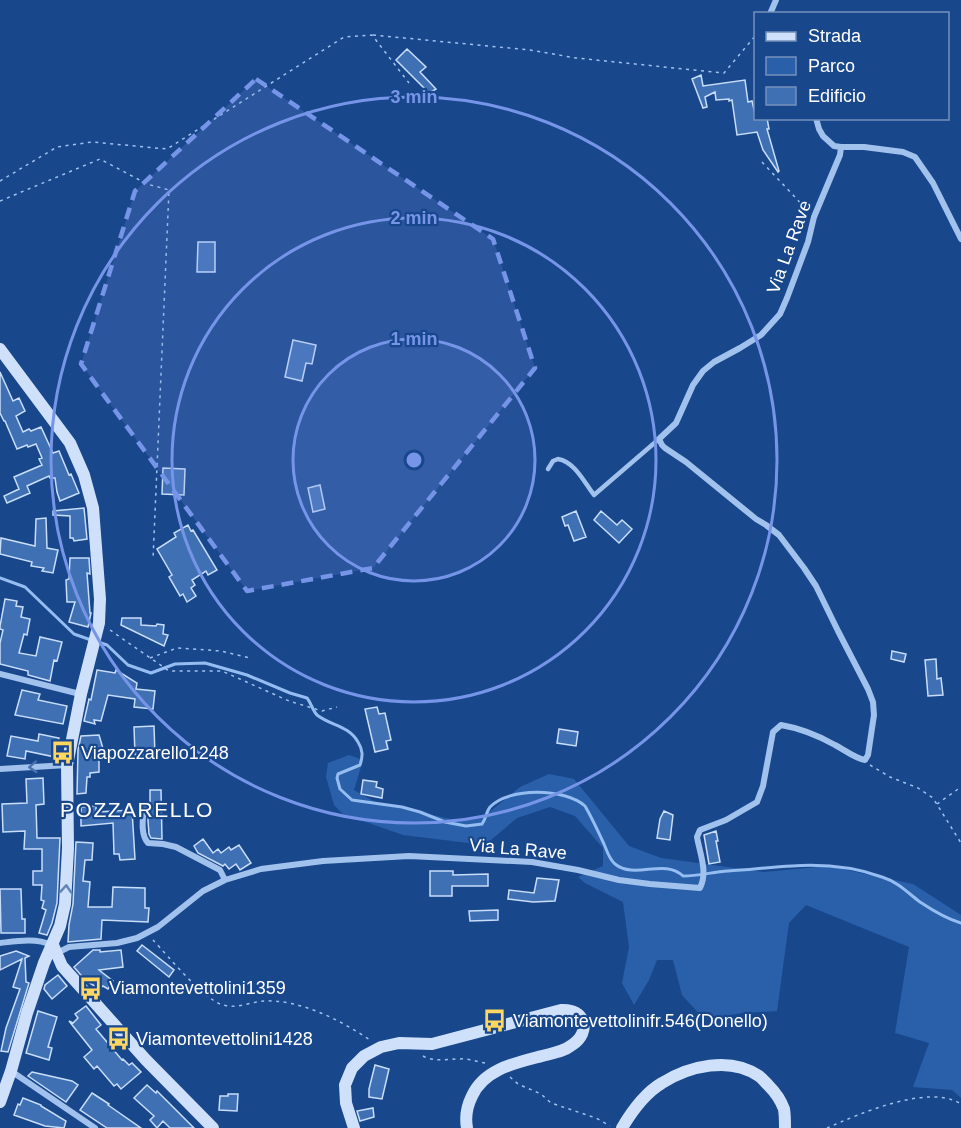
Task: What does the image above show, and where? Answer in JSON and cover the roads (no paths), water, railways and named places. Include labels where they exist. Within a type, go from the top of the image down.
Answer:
[{"type":"street","points":[[817,120],[823,136],[834,146],[903,152],[915,157],[933,183],[961,238]]},
{"type":"street","name":"Via La Rave","points":[[55,949],[117,943],[137,938],[158,927],[203,891],[225,880],[261,869],[323,861],[409,856],[531,862],[620,880],[697,888],[702,886],[704,878],[698,833],[756,802],[763,786],[773,732],[776,728],[781,725],[803,731],[865,760],[868,755],[874,715],[871,694],[816,586],[779,535],[665,448],[659,439],[676,423],[693,385],[703,371],[714,362],[761,335],[780,314],[788,298],[808,242],[814,217],[840,155],[841,147]]},
{"type":"street","points":[[0,349],[70,443],[84,475],[93,508],[100,598],[98,626],[67,765],[68,848],[65,904],[55,949],[44,963],[0,1101]]},
{"type":"street","points":[[0,674],[81,694]]},
{"type":"street","points":[[0,768],[67,765]]},
{"type":"street","points":[[144,806],[144,840],[148,843],[176,847],[219,870],[225,880]]},
{"type":"street","points":[[0,943],[26,940],[43,942],[55,949],[62,966],[146,1060],[213,1128]]},
{"type":"street","points":[[354,1128],[346,1103],[345,1085],[352,1068],[364,1056],[381,1047],[399,1043],[432,1044],[561,1010],[574,1011],[582,1019],[584,1031],[582,1036],[561,1052],[540,1056],[488,1075],[475,1089],[467,1106],[467,1128]]},
{"type":"street","points":[[622,1128],[642,1100],[660,1084],[681,1072],[705,1065],[731,1066],[759,1077],[774,1092],[784,1109],[785,1128]]},
{"type":"street","points":[[11,1071],[95,1128]]},
{"type":"lane","points":[[548,469],[553,461],[562,459],[572,466],[594,495],[659,439]]},
{"type":"waterway","points":[[0,578],[25,587],[74,634],[91,640]]},
{"type":"waterway","points":[[98,642],[107,645],[128,665],[151,673],[175,664],[205,663],[247,675],[307,698],[317,715],[349,732],[360,745],[362,753],[360,765],[338,774],[337,778],[340,789],[352,800],[402,807],[445,822],[466,826],[482,824],[490,807],[499,800],[523,793],[551,793],[576,800],[585,806],[610,857],[615,864],[623,868],[631,870],[667,869],[683,876],[803,865],[849,869],[888,879],[920,902],[945,917],[961,923]]},
{"type":"place","name":"Viapozzarello1248","points":[[63,753]]},
{"type":"place","name":"Viamontevettolini1359","points":[[91,988]]},
{"type":"place","name":"Viamontevettolinifr.546(Donello)","points":[[495,1021]]},
{"type":"place","name":"Viamontevettolini1428","points":[[118,1039]]},
{"type":"district","name":"POZZARELLO","points":[[137,809]]}]
